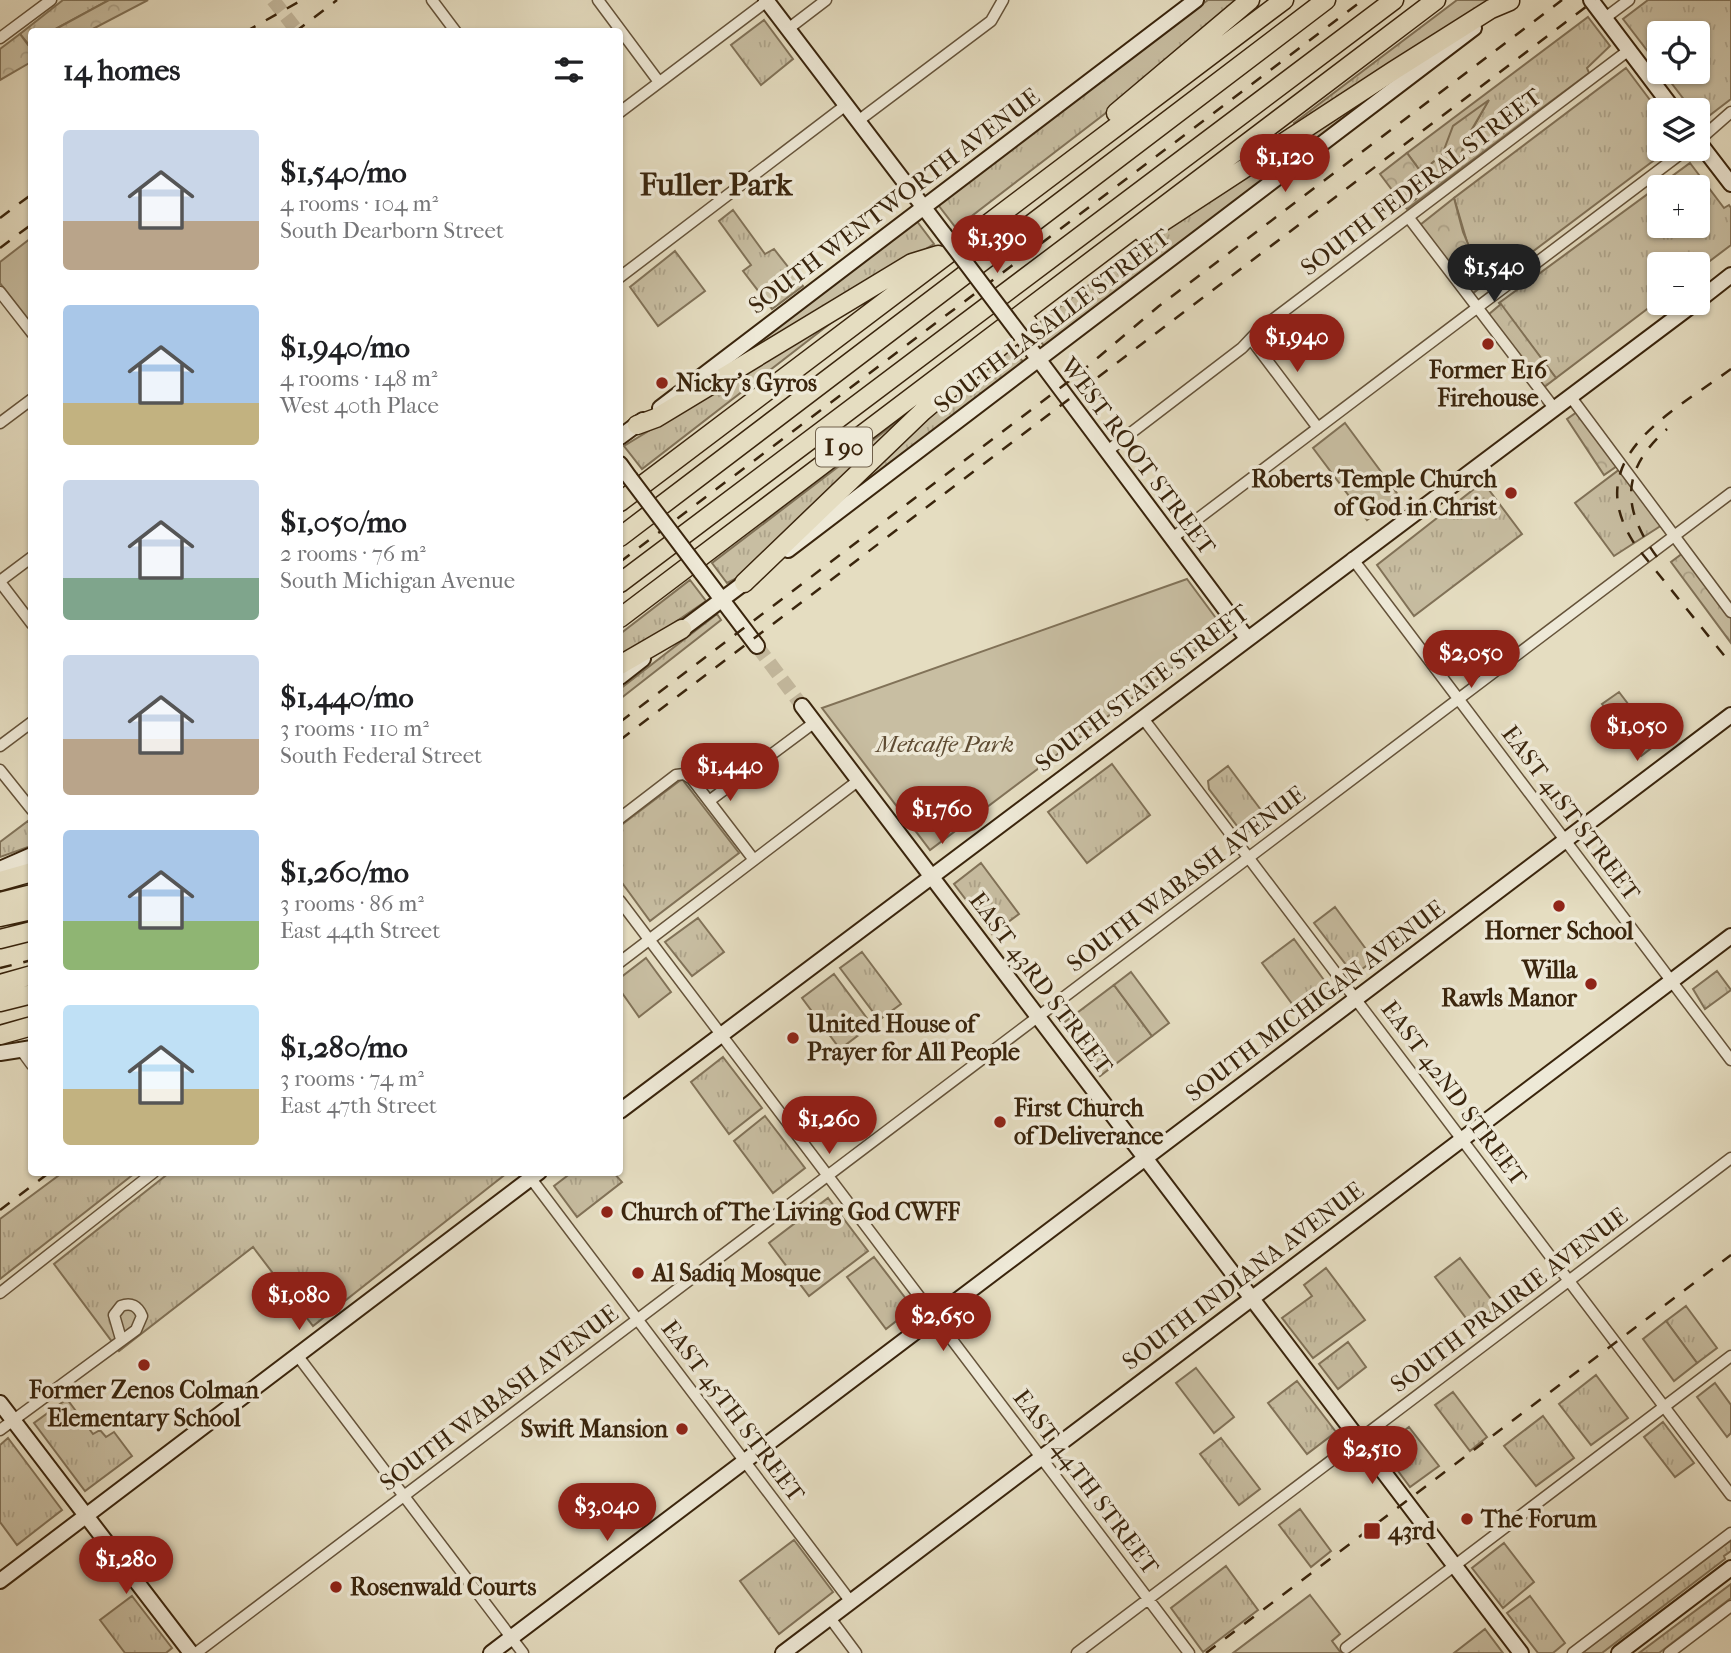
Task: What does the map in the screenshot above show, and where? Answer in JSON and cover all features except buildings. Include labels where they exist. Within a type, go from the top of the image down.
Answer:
[{"type":"highway","points":[[1061,169],[1108,120],[1250,0]]},
{"type":"highway","points":[[637,425],[656,418],[948,243],[1061,169],[1284,0]]},
{"type":"highway","name":"I 90","points":[[623,535],[1326,0]]},
{"type":"highway","name":"I 90","points":[[623,581],[1394,0]]},
{"type":"highway","name":"I 90","points":[[623,616],[1436,0]]},
{"type":"highway","points":[[1102,252],[1139,237],[1392,71],[1491,9],[1511,0]]},
{"type":"highway","points":[[623,500],[948,243]]},
{"type":"highway","points":[[744,583],[923,411],[1039,313],[1070,276]]},
{"type":"highway","points":[[623,663],[682,629]]},
{"type":"highway","points":[[0,881],[28,873]]},
{"type":"highway","points":[[0,902],[28,895]]},
{"type":"highway","points":[[0,917],[28,911]]},
{"type":"highway","points":[[0,939],[28,932]]},
{"type":"highway","points":[[0,984],[28,976]]},
{"type":"highway","points":[[0,1002],[28,995]]},
{"type":"highway","points":[[0,1012],[28,1008]]},
{"type":"highway","points":[[0,1035],[28,1027]]},
{"type":"street","points":[[0,38],[51,0]]},
{"type":"street","points":[[432,0],[453,28]]},
{"type":"street","points":[[598,0],[619,28]]},
{"type":"street","points":[[788,29],[827,0]]},
{"type":"street","points":[[858,121],[991,21],[1003,0]]},
{"type":"street","name":"SOUTH WENTWORTH AVENUE","points":[[623,435],[1196,0]]},
{"type":"street","name":"SOUTH LASALLE STREET","points":[[623,675],[1511,0]]},
{"type":"street","points":[[1591,0],[1665,98]]},
{"type":"street","points":[[1605,18],[1629,0]]},
{"type":"street","points":[[623,110],[766,1]]},
{"type":"street","name":"WEST ROOT STREET","points":[[766,1],[1246,637]]},
{"type":"street","points":[[623,34],[659,82]]},
{"type":"street","name":"SOUTH FEDERAL STREET","points":[[1106,452],[1629,50]]},
{"type":"street","points":[[623,274],[846,105]]},
{"type":"street","points":[[1710,130],[1731,112]]},
{"type":"street","points":[[1710,157],[1731,184]]},
{"type":"street","points":[[1171,539],[1671,161]]},
{"type":"street","points":[[1409,218],[1554,408]]},
{"type":"street","name":"SOUTH STATE STREET","points":[[1710,291],[1731,275]]},
{"type":"street","points":[[0,292],[28,328]]},
{"type":"street","name":"SOUTH STATE STREET","points":[[623,1109],[1246,637],[1679,315]]},
{"type":"street","points":[[1251,339],[1318,428]]},
{"type":"street","points":[[1570,396],[1731,612]]},
{"type":"street","points":[[0,423],[28,402]]},
{"type":"street","points":[[623,468],[757,646]]},
{"type":"street","name":"SOUTH WABASH AVENUE","points":[[194,1653],[1731,493]]},
{"type":"street","name":"EAST 41ST STREET","points":[[1352,558],[1731,1060]]},
{"type":"street","points":[[28,560],[0,581],[28,619]]},
{"type":"street","name":"EAST 43RD STREET","points":[[802,706],[1521,1653]]},
{"type":"street","name":"SOUTH MICHIGAN AVENUE","points":[[491,1653],[1731,715]]},
{"type":"street","name":"EAST 42ND STREET","points":[[1142,717],[1731,1495]]},
{"type":"street","points":[[709,801],[815,722]]},
{"type":"street","points":[[0,746],[28,725]]},
{"type":"street","points":[[1,774],[28,805]]},
{"type":"street","points":[[623,816],[676,775],[684,774],[692,779],[754,860]]},
{"type":"street","points":[[623,960],[859,780]]},
{"type":"street","points":[[0,869],[28,857]]},
{"type":"street","name":"EAST 44TH STREET","points":[[623,905],[1189,1653]]},
{"type":"street","name":"SOUTH INDIANA AVENUE","points":[[783,1653],[1731,936]]},
{"type":"street","points":[[0,1053],[26,1049]]},
{"type":"street","name":"SOUTH PRAIRIE AVENUE","points":[[1077,1653],[1731,1158]]},
{"type":"street","points":[[0,1293],[149,1176]]},
{"type":"street","points":[[0,1581],[529,1176]]},
{"type":"street","name":"EAST 45TH STREET","points":[[533,1176],[850,1602]]},
{"type":"street","points":[[0,1430],[121,1339]]},
{"type":"street","points":[[297,1355],[523,1653]]},
{"type":"street","points":[[1346,1648],[1731,1356]]},
{"type":"street","points":[[0,1403],[194,1653]]},
{"type":"street","points":[[1573,1653],[1731,1533]]},
{"type":"street","points":[[1619,1653],[1731,1568]]},
{"type":"street","points":[[1677,1651],[1731,1606]]},
{"type":"street","points":[[830,1618],[856,1653]]},
{"type":"green space","points":[[63,0],[109,0],[58,28],[28,28],[28,44],[20,34]]},
{"type":"green space","points":[[109,0],[148,0],[95,28],[58,28]]},
{"type":"green space","points":[[1208,0],[1242,0],[1154,76],[956,228],[939,206],[940,201]]},
{"type":"green space","points":[[1457,0],[1490,0],[1297,127],[1294,123]]},
{"type":"green space","points":[[1648,0],[1731,0],[1731,99],[1710,115],[1710,98],[1683,98],[1672,84],[1710,84],[1710,21],[1647,21],[1647,50],[1623,19]]},
{"type":"green space","points":[[1588,17],[1610,46],[1587,68],[1589,73],[1407,209],[1405,207],[1457,167],[1465,142],[1488,101],[1442,155],[1421,172],[1407,153]]},
{"type":"green space","points":[[764,20],[793,59],[761,85],[731,45]]},
{"type":"green space","points":[[20,34],[28,45],[28,64],[0,80],[0,49]]},
{"type":"green space","points":[[1440,46],[1045,347],[1031,329],[1174,220]]},
{"type":"green space","points":[[1626,68],[1648,98],[1647,161],[1653,161],[1487,286],[1470,252],[1454,198]]},
{"type":"green space","points":[[1489,100],[1465,141],[1457,167],[1405,207],[1380,174],[1407,153],[1421,172],[1442,155],[1453,126]]},
{"type":"green space","points":[[1690,163],[1699,175],[1674,175]]},
{"type":"green space","points":[[1710,189],[1724,208],[1729,205],[1731,245],[1710,261],[1710,252],[1647,252],[1647,309],[1556,378],[1499,303],[1647,195],[1647,238],[1710,238]]},
{"type":"green space","points":[[1454,198],[1463,232],[1485,284],[1472,294],[1420,225]]},
{"type":"green space","points":[[733,210],[765,254],[774,249],[803,286],[772,309],[743,271],[751,265],[719,221]]},
{"type":"green space","points":[[916,220],[934,244],[712,378],[710,376]]},
{"type":"green space","points":[[28,240],[28,320],[0,283],[0,262]]},
{"type":"green space","points":[[675,251],[705,291],[658,326],[630,287]]},
{"type":"green space","points":[[1501,304],[1556,378],[1543,388],[1488,315]]},
{"type":"green space","points":[[849,309],[642,469],[624,446]]},
{"type":"green space","points":[[1010,345],[1024,363],[806,529]]},
{"type":"green space","points":[[910,412],[737,578],[727,583],[712,563]]},
{"type":"green space","points":[[1577,412],[1617,466],[1604,475],[1567,419]]},
{"type":"green space","points":[[1345,423],[1399,496],[1367,520],[1313,448]]},
{"type":"green space","points":[[1620,469],[1662,525],[1614,556],[1575,503]]},
{"type":"green space","points":[[1483,482],[1522,534],[1414,616],[1377,565]]},
{"type":"green space","points":[[1683,553],[1731,616],[1731,643],[1671,562]]},
{"type":"green space","name":"Metcalfe Park","points":[[1187,579],[1224,629],[930,850],[822,708]]},
{"type":"green space","points":[[690,580],[706,601],[623,658],[623,632]]},
{"type":"green space","points":[[717,614],[721,620],[623,697],[623,687]]},
{"type":"green space","points":[[1619,692],[1658,743],[1641,756],[1602,704]]},
{"type":"green space","points":[[1112,764],[1150,815],[1087,863],[1048,812]]},
{"type":"green space","points":[[1228,766],[1267,818],[1244,835],[1209,789],[1208,781]]},
{"type":"green space","points":[[682,779],[739,853],[650,921],[623,884],[623,824]]},
{"type":"green space","points":[[28,821],[28,847],[0,857],[0,842]]},
{"type":"green space","points":[[981,863],[1019,914],[992,934],[954,884]]},
{"type":"green space","points":[[1335,907],[1374,960],[1354,975],[1314,923]]},
{"type":"green space","points":[[698,918],[724,952],[692,976],[665,942]]},
{"type":"green space","points":[[1294,939],[1332,991],[1301,1016],[1262,963]]},
{"type":"green space","points":[[862,952],[901,1004],[879,1020],[840,968]]},
{"type":"green space","points":[[646,958],[671,992],[639,1017],[623,994],[623,976]]},
{"type":"green space","points":[[1717,971],[1731,990],[1705,1009],[1693,989]]},
{"type":"green space","points":[[1131,972],[1169,1023],[1152,1036],[1114,985]]},
{"type":"green space","points":[[834,974],[872,1025],[840,1049],[802,998]]},
{"type":"green space","points":[[1114,985],[1152,1036],[1100,1076],[1061,1025]]},
{"type":"green space","points":[[723,1057],[762,1108],[729,1134],[691,1082]]},
{"type":"green space","points":[[765,1116],[805,1168],[773,1193],[734,1141]]},
{"type":"green space","points":[[58,1176],[131,1176],[0,1279],[0,1219]]},
{"type":"green space","points":[[165,1176],[503,1176],[313,1326],[253,1247],[119,1351],[54,1264]]},
{"type":"green space","points":[[567,1176],[617,1176],[622,1182],[577,1217],[554,1186]]},
{"type":"green space","points":[[828,1198],[868,1251],[809,1296],[769,1243]]},
{"type":"green space","points":[[874,1257],[913,1308],[886,1329],[847,1277]]},
{"type":"green space","points":[[1460,1258],[1497,1307],[1472,1326],[1435,1277]]},
{"type":"green space","points":[[1326,1268],[1365,1320],[1313,1358],[1282,1318],[1312,1296],[1304,1285]]},
{"type":"green space","points":[[1686,1306],[1717,1348],[1697,1363],[1666,1321]]},
{"type":"green space","points":[[1666,1321],[1697,1363],[1674,1381],[1643,1339]]},
{"type":"green space","points":[[1348,1342],[1366,1367],[1338,1389],[1319,1364]]},
{"type":"green space","points":[[1196,1368],[1234,1417],[1214,1433],[1176,1383]]},
{"type":"green space","points":[[1596,1375],[1628,1418],[1591,1445],[1559,1404]]},
{"type":"green space","points":[[1297,1381],[1336,1432],[1307,1454],[1268,1403]]},
{"type":"green space","points":[[1715,1383],[1731,1405],[1731,1433],[1727,1437],[1697,1397]]},
{"type":"green space","points":[[1453,1392],[1487,1437],[1470,1451],[1435,1405]]},
{"type":"green space","points":[[67,1399],[93,1434],[100,1430],[106,1437],[114,1432],[132,1456],[85,1491],[34,1423]]},
{"type":"green space","points":[[1543,1416],[1574,1458],[1536,1486],[1504,1446]]},
{"type":"green space","points":[[1663,1422],[1694,1463],[1675,1477],[1644,1437]]},
{"type":"green space","points":[[1409,1427],[1439,1466],[1410,1487],[1381,1448]]},
{"type":"green space","points":[[8,1438],[62,1510],[17,1545],[0,1522],[0,1445]]},
{"type":"green space","points":[[1221,1438],[1260,1489],[1239,1505],[1200,1454]]},
{"type":"green space","points":[[1300,1509],[1331,1551],[1311,1567],[1279,1525]]},
{"type":"green space","points":[[794,1540],[833,1592],[779,1634],[740,1581]]},
{"type":"green space","points":[[1731,1540],[1731,1551],[1724,1556],[1725,1559],[1602,1653],[1582,1653]]},
{"type":"green space","points":[[1504,1543],[1534,1582],[1503,1608],[1472,1568]]},
{"type":"green space","points":[[1226,1566],[1258,1610],[1203,1652],[1171,1608]]},
{"type":"green space","points":[[1731,1584],[1731,1598],[1659,1653],[1639,1653]]},
{"type":"green space","points":[[1310,1595],[1340,1634],[1332,1641],[1341,1653],[1233,1653]]},
{"type":"green space","points":[[132,1596],[172,1648],[166,1653],[125,1653],[100,1620]]},
{"type":"green space","points":[[1530,1596],[1565,1643],[1553,1653],[1538,1653],[1507,1613]]},
{"type":"green space","points":[[1485,1629],[1503,1653],[1454,1653]]},
{"type":"tunnel","points":[[273,0],[295,28]]},
{"type":"tunnel","points":[[757,646],[802,706]]},
{"type":"railway","points":[[252,28],[302,0]]},
{"type":"railway","points":[[300,28],[337,0]]},
{"type":"railway","points":[[623,560],[1363,0]]},
{"type":"railway","points":[[623,720],[1081,372],[1159,306],[1562,0]]},
{"type":"railway","points":[[623,738],[1595,0]]},
{"type":"railway","points":[[0,218],[28,197]]},
{"type":"railway","points":[[0,248],[28,227]]},
{"type":"railway","points":[[1731,369],[1682,403],[1638,442],[1624,464],[1617,488],[1621,515],[1636,546],[1731,664]]},
{"type":"railway","points":[[1657,557],[1637,522],[1631,490],[1641,459],[1667,429]]},
{"type":"railway","points":[[0,968],[28,961]]},
{"type":"railway","points":[[0,1210],[45,1176]]},
{"type":"railway","points":[[1206,1653],[1731,1255]]},
{"type":"place","name":"Former E16 Firehouse","points":[[1488,344]]},
{"type":"place","name":"Nicky's Gyros","points":[[662,383]]},
{"type":"place","name":"Roberts Temple Church of God in Christ","points":[[1511,493]]},
{"type":"place","name":"Horner School","points":[[1559,906]]},
{"type":"place","name":"Willa Rawls Manor","points":[[1591,984]]},
{"type":"place","name":"United House of Prayer for All People","points":[[793,1038]]},
{"type":"place","name":"First Church of Deliverance","points":[[1000,1122]]},
{"type":"place","name":"Church of The Living God CWFF","points":[[607,1212]]},
{"type":"place","name":"Al Sadiq Mosque","points":[[638,1273]]},
{"type":"place","name":"Former Zenos Colman Elementary School","points":[[144,1365]]},
{"type":"place","name":"Swift Mansion","points":[[682,1429]]},
{"type":"place","name":"The Forum","points":[[1467,1519]]},
{"type":"place","name":"43rd","points":[[1372,1531]]},
{"type":"place","name":"Rosenwald Courts","points":[[336,1587]]},
{"type":"district","name":"Fuller Park","points":[[716,184]]}]
